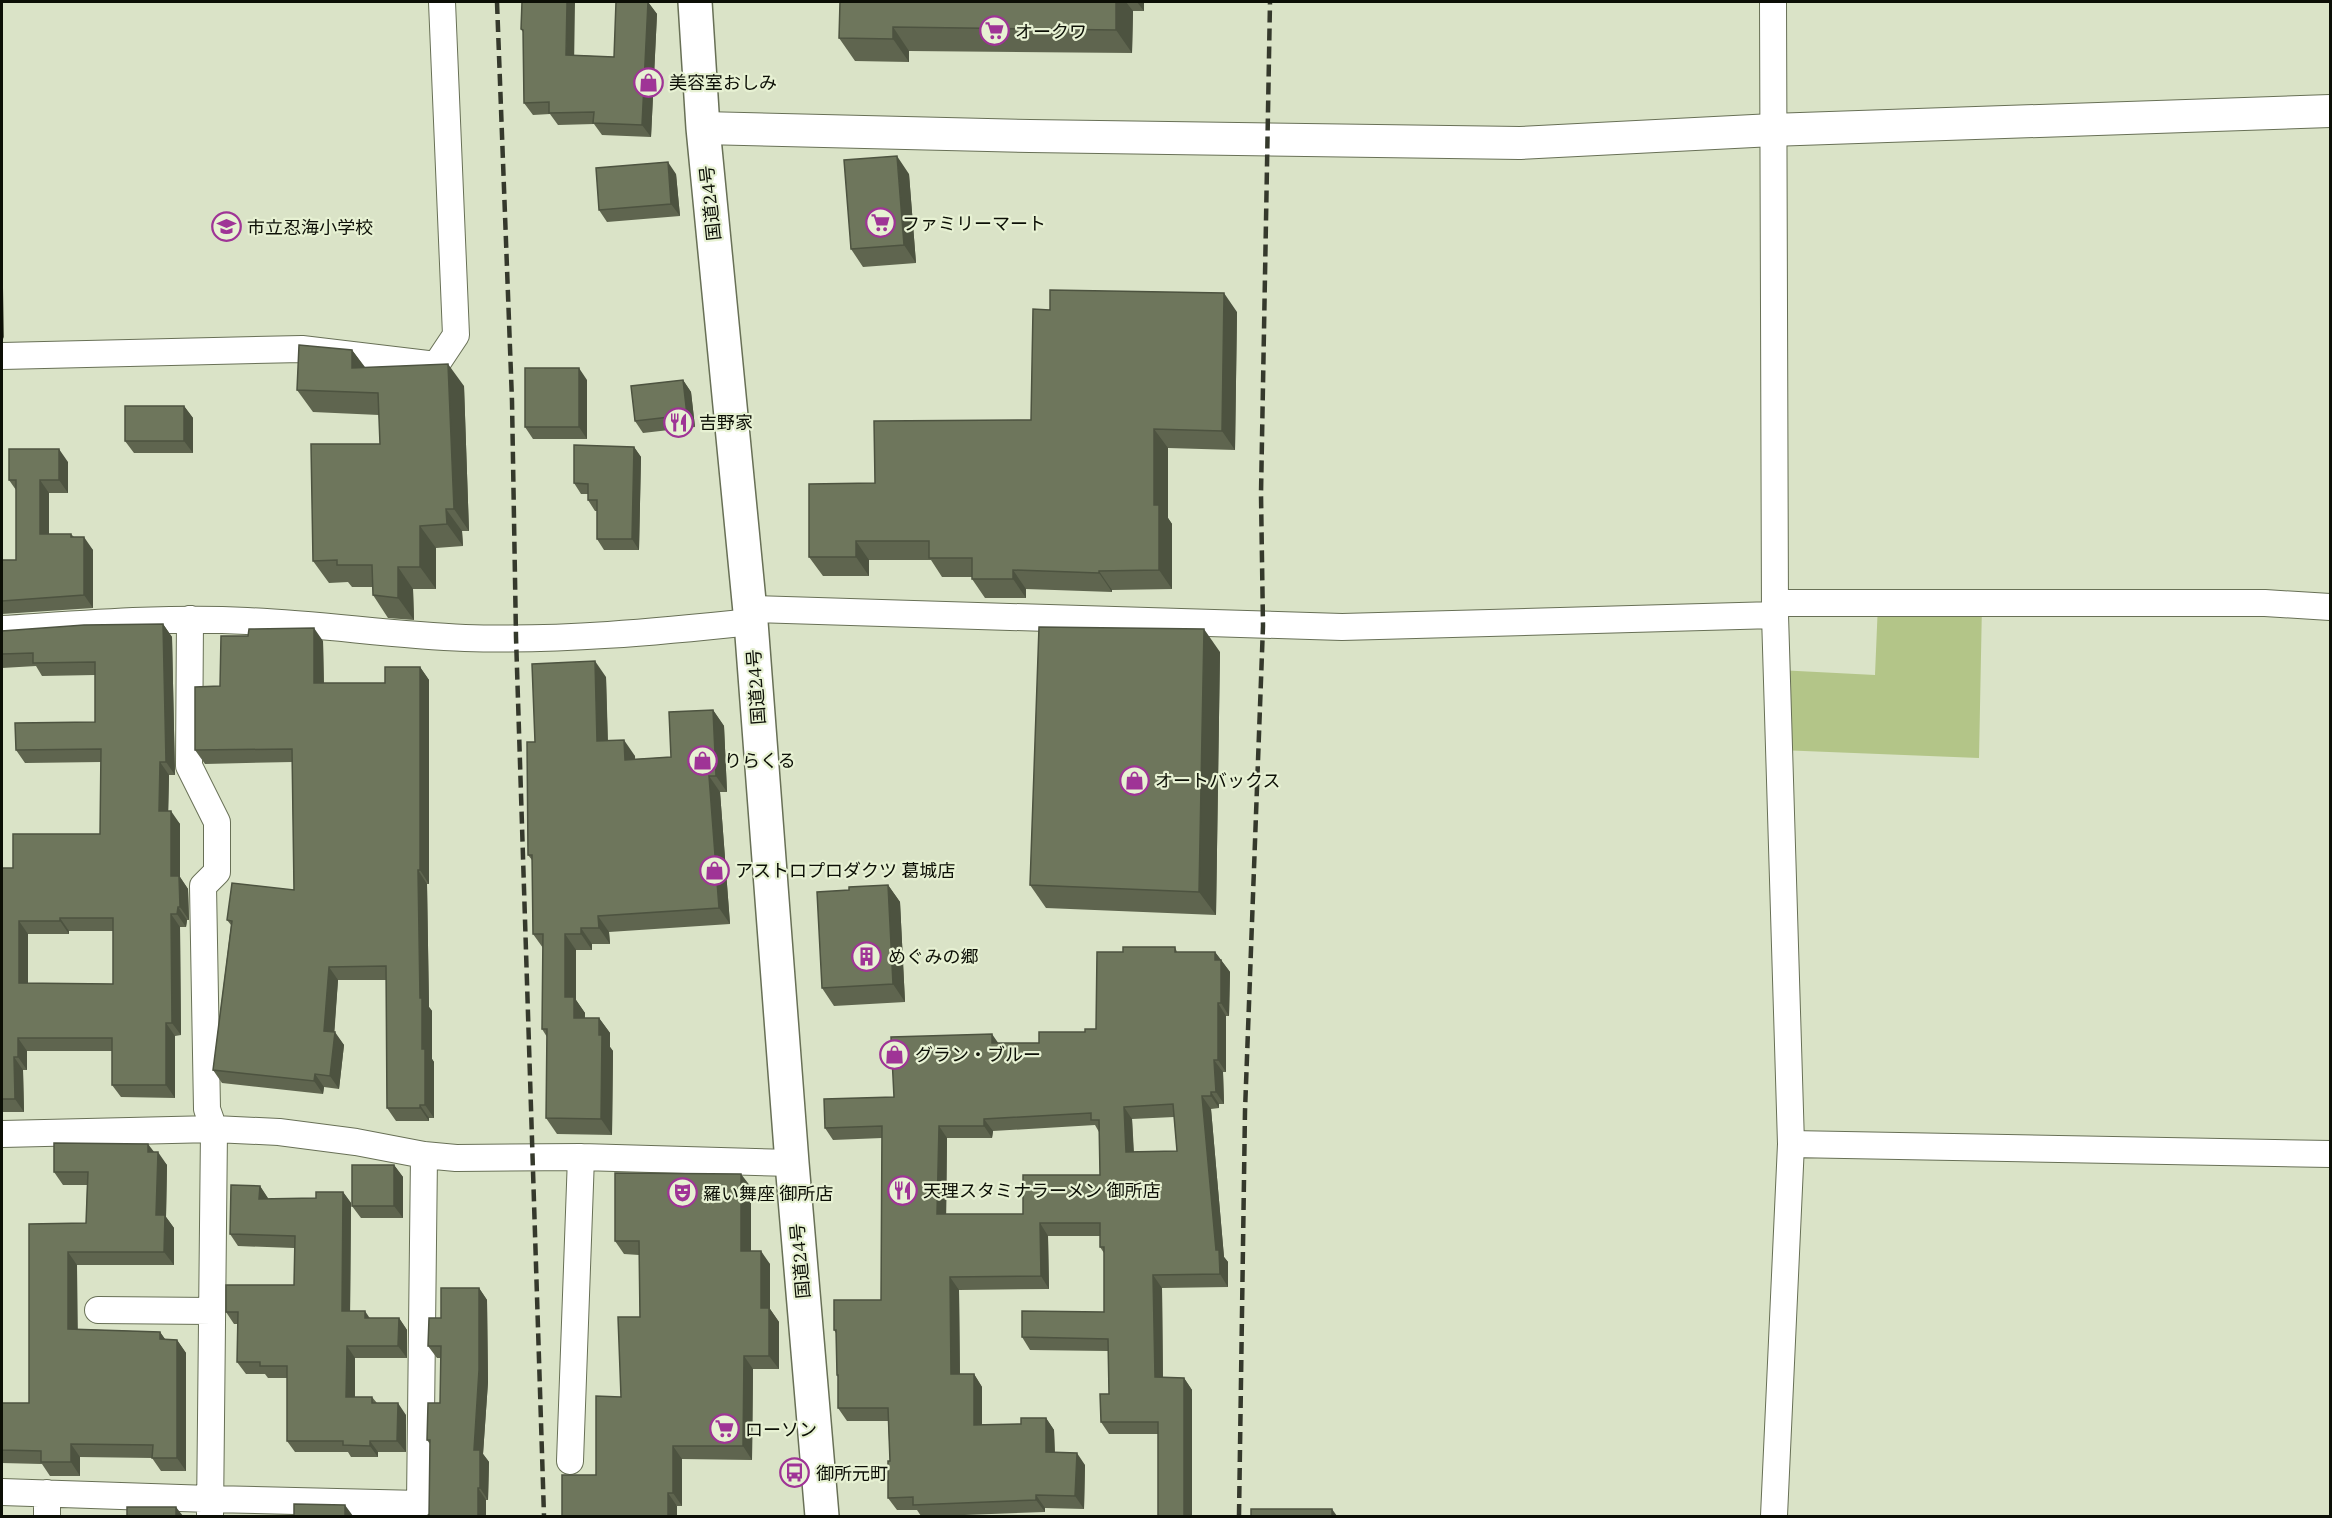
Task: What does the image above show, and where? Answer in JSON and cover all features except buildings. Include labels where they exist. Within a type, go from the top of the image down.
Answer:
[{"type":"highway","name":"国道24号","points":[[695,2],[703,128],[751,615],[792,1162],[822,1516]]},
{"type":"street","points":[[2,356],[302,349],[436,365],[456,335],[442,2]]},
{"type":"street","points":[[1773,2],[1775,609],[1791,1144],[1774,1516]]},
{"type":"street","points":[[703,128],[1520,143],[1773,130],[2331,111]]},
{"type":"street","points":[[2,629],[190,619],[248,621],[465,638],[646,633],[751,615],[1342,627],[1775,609],[2265,603],[2331,606]]},
{"type":"street","points":[[190,619],[189,766],[217,822],[217,872],[203,886],[207,1109],[214,1130],[210,1508]]},
{"type":"street","points":[[2,1134],[279,1131],[424,1155],[456,1158],[581,1157],[792,1162]]},
{"type":"street","points":[[1791,1144],[2331,1154]]},
{"type":"street","points":[[2,1492],[47,1505],[210,1508],[420,1503],[424,1155]]},
{"type":"street","points":[[570,1461],[581,1157]]},
{"type":"street","points":[[98,1310],[212,1311]]},
{"type":"green space","points":[[1878,603],[1982,604],[1979,758],[1779,750],[1777,670],[1875,675]]},
{"type":"railway","points":[[497,2],[512,401],[516,637],[544,1516]]},
{"type":"railway","points":[[1239,1516],[1245,1111],[1263,626],[1261,494],[1270,2]]},
{"type":"place","name":"オークワ","points":[[994,31]]},
{"type":"place","name":"美容室おしみ","points":[[648,82]]},
{"type":"place","name":"ファミリーマート","points":[[881,223]]},
{"type":"place","name":"市立忍海小学校","points":[[226,227]]},
{"type":"place","name":"吉野家","points":[[678,422]]},
{"type":"place","name":"りらくる","points":[[703,760]]},
{"type":"place","name":"オートバックス","points":[[1134,780]]},
{"type":"place","name":"アストロプロダクツ 葛城店","points":[[714,870]]},
{"type":"place","name":"めぐみの郷","points":[[867,956]]},
{"type":"place","name":"グラン・ブルー","points":[[894,1054]]},
{"type":"place","name":"天理スタミナラーメン 御所店","points":[[902,1190]]},
{"type":"place","name":"羅い舞座 御所店","points":[[682,1193]]},
{"type":"place","name":"ローソン","points":[[724,1429]]},
{"type":"place","name":"御所元町","points":[[795,1473]]}]
